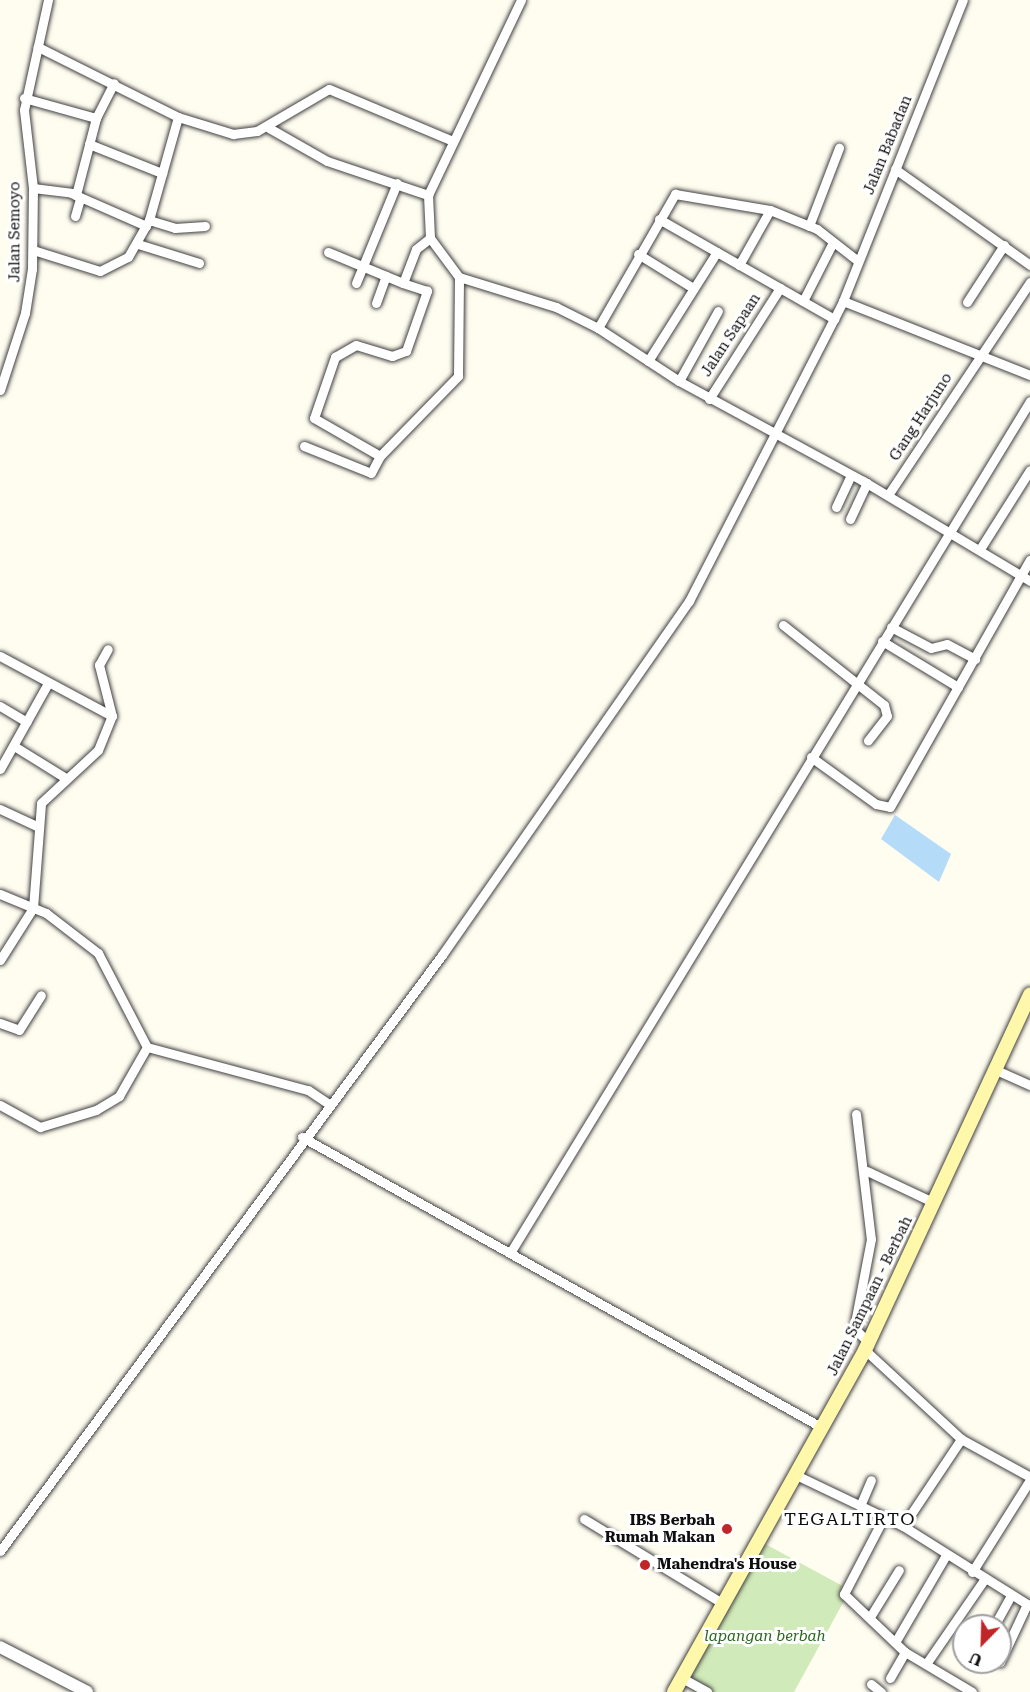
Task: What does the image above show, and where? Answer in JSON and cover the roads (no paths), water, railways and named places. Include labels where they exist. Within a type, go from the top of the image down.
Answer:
[{"type":"main road","name":"Jalan Sampaan - Berbah","points":[[674,1692],[823,1428],[866,1346],[1030,994]]},
{"type":"street","name":"Jalan Semoyo","points":[[0,390],[25,313],[33,250],[33,188],[24,98],[48,0]]},
{"type":"street","points":[[521,0],[428,195],[430,238],[459,277],[556,307],[598,328],[709,399],[776,438],[867,483],[1026,578]]},
{"type":"street","name":"Jalan Babadan","points":[[0,1551],[302,1137],[330,1105],[689,601],[776,438],[843,302],[963,0]]},
{"type":"street","points":[[38,47],[181,118],[233,134],[269,128],[314,94],[329,90],[453,141]]},
{"type":"street","points":[[75,216],[96,118],[114,83]]},
{"type":"street","points":[[24,98],[96,118]]},
{"type":"street","points":[[33,250],[106,271],[138,244],[148,223],[181,118]]},
{"type":"street","points":[[269,128],[327,161],[428,195]]},
{"type":"street","points":[[89,144],[162,173]]},
{"type":"street","points":[[809,226],[839,148]]},
{"type":"street","points":[[895,169],[1030,265]]},
{"type":"street","points":[[356,283],[397,183]]},
{"type":"street","points":[[33,188],[78,197],[148,223],[175,228],[205,226]]},
{"type":"street","points":[[598,328],[638,254],[676,194],[770,210],[809,226],[858,261]]},
{"type":"street","points":[[739,265],[770,210]]},
{"type":"street","points":[[659,219],[834,319]]},
{"type":"street","points":[[403,283],[416,249],[430,238]]},
{"type":"street","points":[[803,301],[833,242]]},
{"type":"street","points":[[138,244],[199,263]]},
{"type":"street","points":[[967,302],[1004,245]]},
{"type":"street","points":[[328,252],[427,291],[406,351],[392,356],[356,345],[335,357],[314,418],[380,456]]},
{"type":"street","points":[[648,362],[717,252]]},
{"type":"street","points":[[638,254],[693,288]]},
{"type":"street","points":[[376,303],[386,276]]},
{"type":"street","points":[[304,446],[371,473],[380,456],[458,376],[459,277]]},
{"type":"street","name":"Gang Harjuno","points":[[888,495],[979,354],[1030,282]]},
{"type":"street","name":"Jalan Sapaan","points":[[709,399],[780,288]]},
{"type":"street","points":[[843,302],[1030,375]]},
{"type":"street","points":[[679,381],[718,311]]},
{"type":"street","points":[[510,1253],[1030,401]]},
{"type":"street","points":[[980,549],[1030,470]]},
{"type":"street","points":[[836,507],[851,475]]},
{"type":"street","points":[[850,519],[867,483]]},
{"type":"street","points":[[811,758],[876,804],[890,807],[958,687],[1026,578],[1030,560]]},
{"type":"street","points":[[783,625],[858,682],[887,712],[868,741]]},
{"type":"street","points":[[891,627],[931,648],[946,644],[975,659]]},
{"type":"street","points":[[882,641],[958,687]]},
{"type":"street","points":[[0,960],[33,908],[36,826],[41,803],[64,777],[98,750],[112,716],[99,665],[108,649]]},
{"type":"street","points":[[0,656],[112,716]]},
{"type":"street","points":[[0,769],[48,683]]},
{"type":"street","points":[[0,706],[27,722]]},
{"type":"street","points":[[14,746],[64,777]]},
{"type":"street","points":[[0,809],[36,826]]},
{"type":"street","points":[[0,894],[59,921],[107,962],[147,1047]]},
{"type":"street","points":[[0,1023],[19,1030],[41,995]]},
{"type":"street","points":[[147,1047],[286,1084],[316,1094],[330,1105]]},
{"type":"street","points":[[0,1106],[40,1127],[96,1110],[119,1096],[147,1047]]},
{"type":"street","points":[[996,1070],[1030,1085]]},
{"type":"street","points":[[856,1114],[867,1171],[871,1246],[854,1328],[866,1346],[962,1438],[1030,1478],[972,1572]]},
{"type":"street","points":[[302,1137],[823,1428]]},
{"type":"street","points":[[867,1171],[933,1202]]},
{"type":"street","points":[[903,1526],[962,1438]]},
{"type":"street","points":[[796,1475],[903,1526],[984,1580],[1029,1605],[1012,1638]]},
{"type":"street","points":[[860,1506],[871,1480]]},
{"type":"street","points":[[884,1517],[845,1588],[848,1599],[897,1639],[905,1652],[972,1692]]},
{"type":"street","points":[[584,1519],[724,1604]]},
{"type":"street","points":[[897,1639],[946,1555]]},
{"type":"street","points":[[870,1617],[899,1570]]},
{"type":"street","points":[[926,1664],[984,1580]]},
{"type":"street","points":[[1001,1614],[1011,1595]]},
{"type":"street","points":[[0,1647],[87,1692]]},
{"type":"street","points":[[890,1678],[905,1652]]},
{"type":"street","points":[[682,1678],[707,1692]]},
{"type":"street","points":[[871,1684],[881,1692]]},
{"type":"water","points":[[895,815],[951,854],[939,882],[881,839]]},
{"type":"place","name":"IBS Berbah Rumah Makan","points":[[727,1529]]},
{"type":"place","name":"Mahendra's House","points":[[645,1565]]},
{"type":"district","name":"TEGALTIRTO","points":[[850,1519]]},
{"type":"park label","name":"lapangan berbah","points":[[765,1637]]}]
